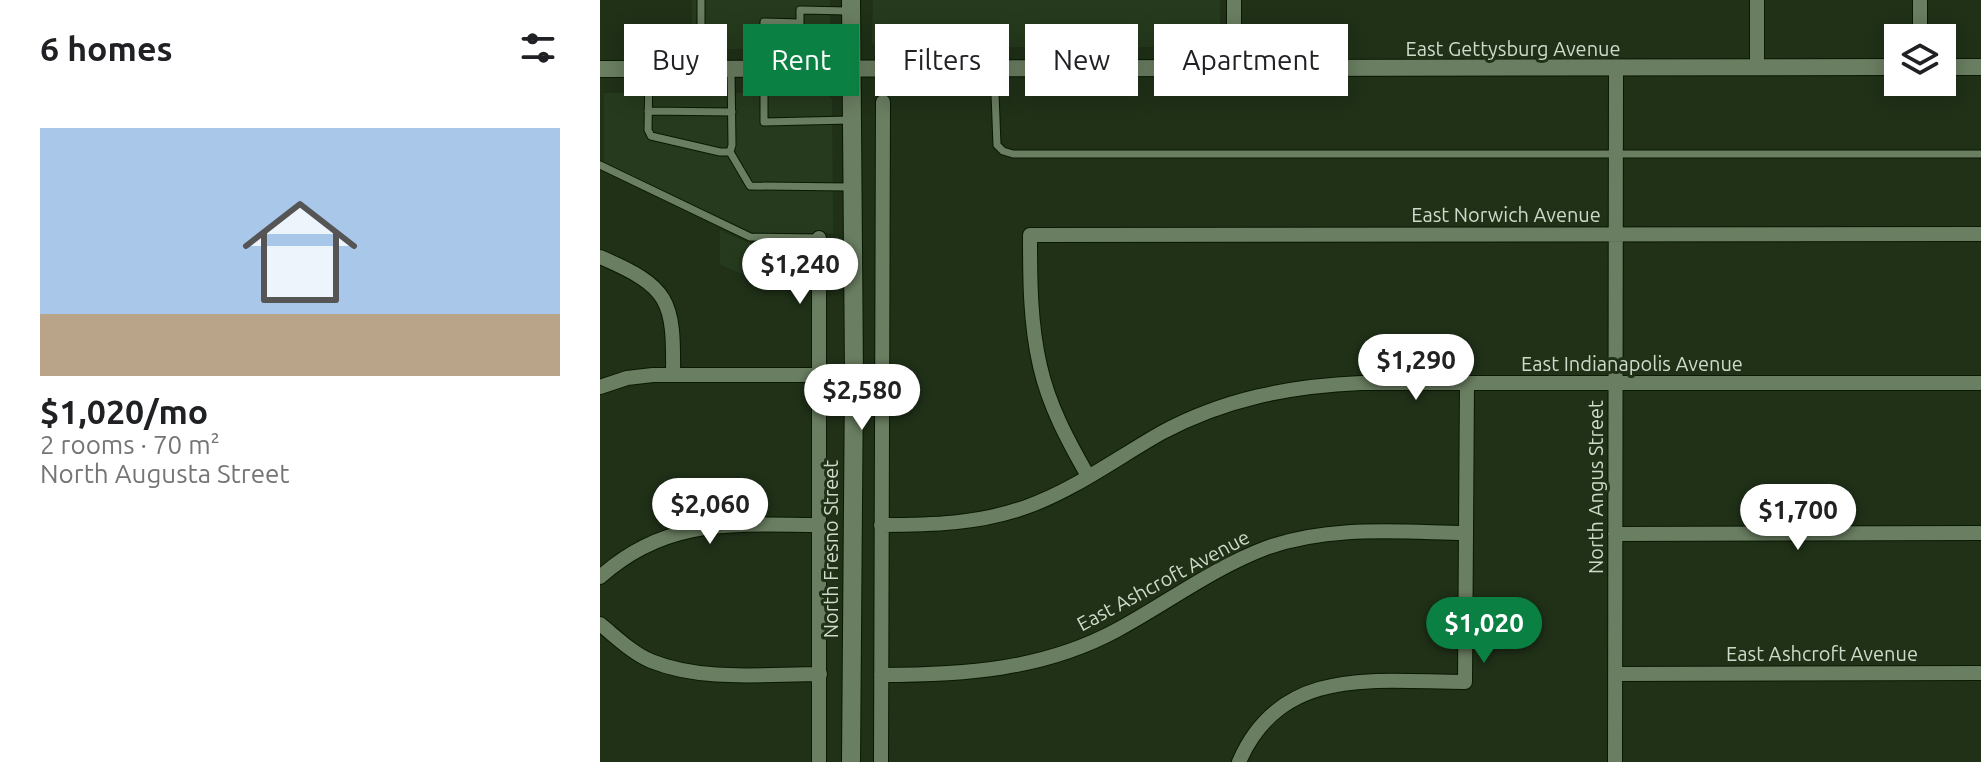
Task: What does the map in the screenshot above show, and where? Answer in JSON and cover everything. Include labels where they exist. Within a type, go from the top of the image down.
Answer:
[{"type":"main road","name":"North Fresno Street","points":[[851,762],[854,375],[852,96]]},
{"type":"street","points":[[1234,0],[1234,24]]},
{"type":"street","points":[[1757,0],[1757,67]]},
{"type":"street","points":[[1920,0],[1920,24]]},
{"type":"street","name":"East Gettysburg Avenue","points":[[1348,68],[1884,67]]},
{"type":"street","points":[[1956,67],[1981,67]]},
{"type":"street","name":"East Gettysburg Avenue","points":[[727,68],[743,68]]},
{"type":"street","name":"East Gettysburg Avenue","points":[[1009,68],[1154,68]]},
{"type":"street","name":"North Angus Street","points":[[1615,762],[1616,68]]},
{"type":"street","name":"East Gettysburg Avenue","points":[[600,69],[624,69]]},
{"type":"street","points":[[881,762],[883,102]]},
{"type":"street","name":"East Norwich Avenue","points":[[1088,476],[1063,431],[1040,367],[1032,324],[1030,235],[1981,234]]},
{"type":"street","name":"North Fresno Street","points":[[819,238],[819,762]]},
{"type":"street","points":[[600,257],[636,273],[662,295],[670,312],[673,331],[673,375]]},
{"type":"street","points":[[600,387],[627,378],[673,375],[881,375]]},
{"type":"street","points":[[1239,762],[1251,737],[1269,718],[1296,697],[1325,685],[1465,682],[1467,383]]},
{"type":"street","name":"East Indianapolis Avenue","points":[[881,525],[944,525],[988,518],[1028,506],[1200,413],[1282,390],[1322,385],[1467,383],[1981,383]]},
{"type":"street","points":[[600,577],[617,561],[650,543],[688,529],[730,525],[820,525]]},
{"type":"street","name":"East Ashcroft Avenue","points":[[881,675],[987,671],[1065,653],[1116,631],[1238,560],[1297,539],[1340,533],[1465,533]]},
{"type":"street","points":[[1615,534],[1981,533]]},
{"type":"street","points":[[600,624],[621,642],[651,660],[689,671],[820,674]]},
{"type":"street","name":"East Ashcroft Avenue","points":[[1615,674],[1981,673]]},
{"type":"lane","points":[[701,0],[701,24]]},
{"type":"lane","points":[[764,24],[800,23],[799,0]]},
{"type":"lane","points":[[800,10],[851,5]]},
{"type":"lane","points":[[731,68],[730,152],[750,186],[853,187]]},
{"type":"lane","points":[[648,96],[648,130],[651,136],[730,152]]},
{"type":"lane","points":[[764,96],[764,122],[852,120]]},
{"type":"lane","points":[[995,96],[997,145],[1013,154],[1981,154]]},
{"type":"lane","points":[[648,111],[732,112]]},
{"type":"lane","points":[[600,165],[750,237],[819,238]]},
{"type":"shaded area","points":[[692,0],[830,0],[830,24],[743,24],[743,49],[727,49],[727,24],[692,24]]},
{"type":"shaded area","points":[[873,0],[1220,0],[1220,24],[1154,24],[1154,47],[1138,47],[1138,24],[1025,24],[1025,47],[1009,47],[1009,24],[875,24],[875,45],[872,43]]},
{"type":"shaded area","points":[[604,93],[624,93],[624,96],[727,96],[727,93],[743,93],[743,96],[829,96],[832,99],[833,233],[754,233],[604,163]]},
{"type":"shaded area","points":[[720,230],[751,244],[751,279],[720,264]]}]
